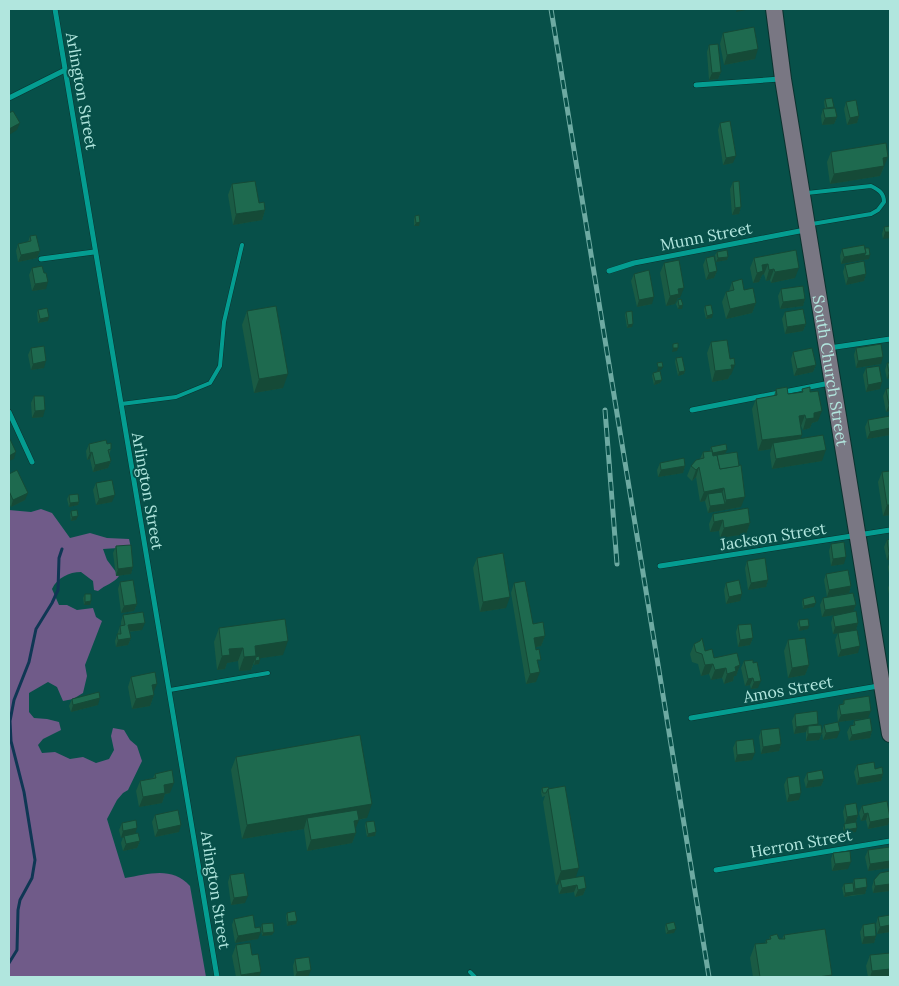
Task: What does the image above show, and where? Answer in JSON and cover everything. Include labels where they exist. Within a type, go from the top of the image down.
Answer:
[{"type":"main road","name":"South Church Street","points":[[774,9],[783,79],[832,383],[886,685],[890,734]]},
{"type":"street","name":"Arlington Street","points":[[54,9],[218,977]]},
{"type":"street","points":[[9,98],[65,70]]},
{"type":"street","points":[[696,85],[783,79]]},
{"type":"street","name":"Munn Street","points":[[609,271],[634,263],[807,227]]},
{"type":"street","points":[[42,259],[94,252]]},
{"type":"street","points":[[827,349],[890,338]]},
{"type":"street","points":[[692,410],[832,383]]},
{"type":"street","points":[[9,412],[32,462]]},
{"type":"street","name":"Jackson Street","points":[[660,566],[890,530]]},
{"type":"street","name":"Amos Street","points":[[691,718],[886,685]]},
{"type":"street","name":"Herron Street","points":[[716,870],[890,841]]},
{"type":"lane","points":[[802,194],[871,186],[880,190],[884,198],[884,202],[871,214],[807,227]]},
{"type":"lane","points":[[120,404],[176,397],[210,383],[220,366],[224,322],[242,245]]},
{"type":"lane","points":[[170,690],[268,672]]},
{"type":"lane","points":[[470,972],[475,977]]},
{"type":"shaded area","points":[[41,509],[52,513],[70,538],[90,533],[107,538],[129,539],[131,548],[127,550],[118,548],[103,549],[107,560],[119,576],[98,591],[94,590],[93,581],[81,572],[64,576],[52,589],[59,605],[67,605],[77,610],[93,608],[96,617],[102,621],[85,665],[87,676],[83,693],[73,699],[63,701],[57,687],[48,682],[29,693],[29,712],[34,718],[59,722],[61,730],[43,739],[38,745],[42,753],[55,752],[70,759],[83,757],[96,763],[109,759],[114,750],[111,736],[113,728],[124,730],[130,740],[137,746],[142,761],[128,790],[117,800],[107,819],[125,878],[160,873],[176,876],[190,886],[206,977],[9,977],[9,510],[31,512]]},
{"type":"building","points":[[754,27],[758,49],[727,55],[723,33]]},
{"type":"building","points":[[718,44],[721,72],[712,73],[709,45]]},
{"type":"building","points":[[832,98],[834,107],[827,108],[825,99]]},
{"type":"building","points":[[856,100],[859,116],[850,118],[846,102]]},
{"type":"building","points":[[835,108],[837,117],[825,118],[823,109]]},
{"type":"building","points":[[13,111],[20,123],[9,129],[9,113]]},
{"type":"building","points":[[730,121],[736,156],[726,158],[720,123]]},
{"type":"building","points":[[886,143],[888,157],[883,158],[884,166],[834,174],[831,152]]},
{"type":"building","points":[[255,181],[259,203],[264,202],[265,210],[236,214],[232,184]]},
{"type":"building","points":[[739,181],[741,207],[735,208],[733,182]]},
{"type":"building","points":[[419,215],[420,222],[416,223],[415,216]]},
{"type":"building","points":[[890,226],[890,232],[885,232],[884,227]]},
{"type":"building","points":[[36,235],[40,251],[21,255],[18,244],[31,241],[30,236]]},
{"type":"building","points":[[864,245],[866,253],[844,257],[842,249]]},
{"type":"building","points":[[865,248],[869,248],[870,255],[864,256],[866,253]]},
{"type":"building","points":[[727,250],[728,257],[718,258],[717,252]]},
{"type":"building","points":[[796,250],[799,268],[775,272],[774,269],[769,270],[768,264],[762,265],[763,271],[757,273],[754,258]]},
{"type":"building","points":[[714,256],[717,271],[709,273],[706,258]]},
{"type":"building","points":[[679,260],[684,288],[678,289],[679,294],[670,296],[664,263]]},
{"type":"building","points":[[864,261],[866,274],[848,278],[845,265]]},
{"type":"building","points":[[42,266],[48,282],[35,284],[32,268]]},
{"type":"building","points":[[649,270],[654,297],[639,300],[634,274]]},
{"type":"building","points":[[742,279],[744,290],[753,288],[756,303],[730,309],[726,292],[734,290],[732,282]]},
{"type":"building","points":[[803,286],[805,299],[783,302],[781,289]]},
{"type":"building","points":[[681,299],[683,305],[679,306],[678,300]]},
{"type":"building","points":[[711,305],[713,314],[707,316],[705,306]]},
{"type":"building","points":[[276,306],[288,374],[259,379],[247,311]]},
{"type":"building","points":[[47,308],[49,317],[40,319],[38,310]]},
{"type":"building","points":[[803,309],[806,324],[787,327],[785,312]]},
{"type":"building","points":[[632,311],[633,324],[628,325],[626,312]]},
{"type":"building","points":[[727,340],[730,359],[734,358],[735,365],[731,365],[732,369],[715,371],[711,342]]},
{"type":"building","points":[[678,343],[678,348],[673,348],[673,344]]},
{"type":"building","points":[[881,344],[883,357],[858,361],[856,348]]},
{"type":"building","points":[[44,346],[46,361],[33,364],[31,348]]},
{"type":"building","points":[[812,348],[816,365],[797,369],[793,352]]},
{"type":"building","points":[[682,357],[685,371],[679,372],[676,358]]},
{"type":"building","points":[[662,362],[663,367],[658,367],[657,363]]},
{"type":"building","points":[[887,363],[890,363],[890,372],[889,372]]},
{"type":"building","points":[[879,366],[882,382],[868,385],[866,368]]},
{"type":"building","points":[[660,371],[662,380],[655,381],[653,373]]},
{"type":"building","points":[[787,387],[788,394],[803,392],[802,389],[810,387],[810,392],[818,391],[822,411],[814,413],[814,418],[806,419],[805,415],[799,416],[802,435],[762,440],[756,399],[777,395],[776,389]]},
{"type":"building","points":[[890,388],[890,404],[889,405],[886,389]]},
{"type":"building","points":[[34,396],[44,396],[45,410],[35,411]]},
{"type":"building","points":[[890,416],[890,428],[870,432],[868,420]]},
{"type":"building","points":[[823,435],[826,450],[776,459],[773,443]]},
{"type":"building","points":[[9,439],[16,452],[9,456]]},
{"type":"building","points":[[106,440],[107,444],[111,443],[111,449],[108,450],[111,461],[95,465],[92,452],[90,453],[89,444]]},
{"type":"building","points":[[726,444],[727,450],[713,453],[711,447]]},
{"type":"building","points":[[712,451],[713,456],[717,455],[720,469],[741,465],[745,497],[726,500],[724,488],[704,492],[699,467],[696,470],[691,466],[696,460],[704,458],[703,452]]},
{"type":"building","points":[[737,452],[739,466],[720,469],[717,455]]},
{"type":"building","points":[[684,458],[685,466],[661,470],[660,463]]},
{"type":"building","points":[[17,470],[28,493],[13,500],[9,491],[9,474]]},
{"type":"building","points":[[890,471],[890,505],[887,505],[882,472]]},
{"type":"building","points":[[112,480],[115,495],[99,499],[96,483]]},
{"type":"building","points":[[722,492],[725,504],[710,506],[708,494]]},
{"type":"building","points":[[78,494],[79,502],[70,503],[69,495]]},
{"type":"building","points":[[748,508],[750,523],[724,528],[723,520],[714,522],[713,514]]},
{"type":"building","points":[[77,510],[78,516],[72,517],[71,511]]},
{"type":"building","points":[[890,539],[890,553],[889,553],[887,540]]},
{"type":"building","points":[[844,542],[846,557],[833,559],[831,544]]},
{"type":"building","points":[[131,545],[133,567],[118,569],[116,546]]},
{"type":"building","points":[[503,553],[510,597],[483,602],[477,558]]},
{"type":"building","points":[[765,558],[768,580],[751,583],[747,561]]},
{"type":"building","points":[[848,570],[851,586],[829,590],[826,574]]},
{"type":"building","points":[[133,580],[137,604],[124,606],[120,582]]},
{"type":"building","points":[[739,580],[742,594],[729,597],[726,583]]},
{"type":"building","points":[[525,581],[533,624],[543,622],[545,636],[534,638],[536,650],[539,649],[541,660],[537,660],[540,672],[530,674],[514,583]]},
{"type":"building","points":[[853,593],[856,605],[825,610],[823,598]]},
{"type":"building","points":[[85,594],[91,594],[91,601],[85,602]]},
{"type":"building","points":[[814,596],[816,603],[804,606],[803,599]]},
{"type":"building","points":[[856,611],[858,623],[835,627],[833,616]]},
{"type":"building","points":[[143,612],[145,623],[128,625],[131,638],[118,640],[117,634],[121,634],[120,626],[125,625],[123,615]]},
{"type":"building","points":[[285,619],[288,641],[255,646],[256,656],[244,657],[243,648],[229,649],[230,655],[222,656],[219,628]]},
{"type":"building","points":[[808,619],[809,626],[800,627],[799,620]]},
{"type":"building","points":[[751,624],[753,638],[740,640],[738,625]]},
{"type":"building","points":[[857,630],[860,646],[841,650],[838,633]]},
{"type":"building","points":[[702,638],[705,651],[712,649],[714,658],[737,653],[740,665],[735,667],[736,671],[727,674],[726,668],[715,670],[713,664],[705,665],[702,654],[696,652],[694,644]]},
{"type":"building","points":[[805,638],[809,665],[792,668],[788,640]]},
{"type":"building","points":[[259,656],[260,660],[255,661],[256,657]]},
{"type":"building","points":[[753,660],[753,663],[757,662],[761,681],[754,682],[753,678],[748,679],[744,661]]},
{"type":"building","points":[[155,672],[157,684],[152,685],[154,695],[136,699],[131,677]]},
{"type":"building","points":[[99,692],[100,698],[73,705],[72,699]]},
{"type":"building","points":[[869,696],[871,711],[841,715],[839,705],[844,704],[844,700]]},
{"type":"building","points":[[817,711],[818,724],[796,727],[795,714]]},
{"type":"building","points":[[870,718],[872,731],[852,735],[850,726],[855,725],[854,721]]},
{"type":"building","points":[[838,722],[840,731],[826,733],[824,725]]},
{"type":"building","points":[[821,725],[822,733],[808,734],[808,726]]},
{"type":"building","points":[[779,728],[781,744],[763,747],[761,730]]},
{"type":"building","points":[[360,735],[372,804],[247,825],[236,757]]},
{"type":"building","points":[[753,739],[755,753],[737,755],[736,741]]},
{"type":"building","points":[[874,762],[875,769],[882,767],[883,774],[859,778],[857,765]]},
{"type":"building","points":[[172,770],[174,783],[164,785],[165,793],[143,797],[140,781],[156,778],[155,774]]},
{"type":"building","points":[[822,770],[824,779],[808,781],[807,773]]},
{"type":"building","points":[[799,776],[801,793],[789,795],[787,778]]},
{"type":"building","points":[[565,786],[579,868],[561,871],[548,789]]},
{"type":"building","points":[[548,787],[549,789],[546,793],[543,793],[542,788]]},
{"type":"building","points":[[887,801],[890,818],[870,822],[868,813],[864,814],[862,806]]},
{"type":"building","points":[[856,803],[858,815],[847,817],[845,805]]},
{"type":"building","points":[[178,810],[181,825],[158,830],[155,815]]},
{"type":"building","points":[[357,810],[359,820],[354,821],[356,833],[311,840],[307,818]]},
{"type":"building","points":[[136,820],[137,828],[123,831],[122,823]]},
{"type":"building","points":[[374,821],[376,832],[368,834],[366,822]]},
{"type":"building","points":[[856,822],[857,828],[845,830],[844,824]]},
{"type":"building","points":[[138,833],[140,841],[126,844],[124,836]]},
{"type":"building","points":[[890,847],[890,861],[870,864],[868,850]]},
{"type":"building","points":[[850,851],[851,862],[835,864],[833,853]]},
{"type":"building","points":[[890,871],[890,884],[875,886],[874,880],[880,873]]},
{"type":"building","points":[[244,873],[248,896],[234,898],[230,875]]},
{"type":"building","points":[[584,876],[586,888],[578,890],[577,885],[562,888],[560,880]]},
{"type":"building","points":[[866,878],[867,887],[855,889],[854,879]]},
{"type":"building","points":[[853,883],[854,892],[845,893],[844,884]]},
{"type":"building","points":[[295,911],[297,921],[288,922],[287,913]]},
{"type":"building","points":[[253,915],[255,928],[260,927],[261,932],[238,936],[234,919]]},
{"type":"building","points":[[890,915],[890,925],[880,927],[878,917]]},
{"type":"building","points":[[674,922],[676,929],[668,931],[666,924]]},
{"type":"building","points":[[273,923],[274,932],[263,933],[262,924]]},
{"type":"building","points":[[875,923],[876,936],[864,937],[863,925]]},
{"type":"building","points":[[825,929],[832,975],[818,977],[760,977],[755,944],[767,943],[766,940],[771,939],[770,936],[777,934],[779,939],[785,939],[784,935]]},
{"type":"building","points":[[250,943],[252,955],[258,954],[261,972],[241,975],[236,945]]},
{"type":"building","points":[[890,953],[890,969],[872,971],[870,955]]},
{"type":"building","points":[[309,957],[311,970],[297,972],[295,959]]},
{"type":"waterway","points":[[9,963],[17,950],[20,900],[32,878],[35,860],[24,792],[11,741],[10,721],[14,700],[29,662],[36,629],[58,590],[59,558],[62,549]]},
{"type":"railway","points":[[551,9],[709,977]]},
{"type":"railway","points":[[605,410],[617,564]]}]
